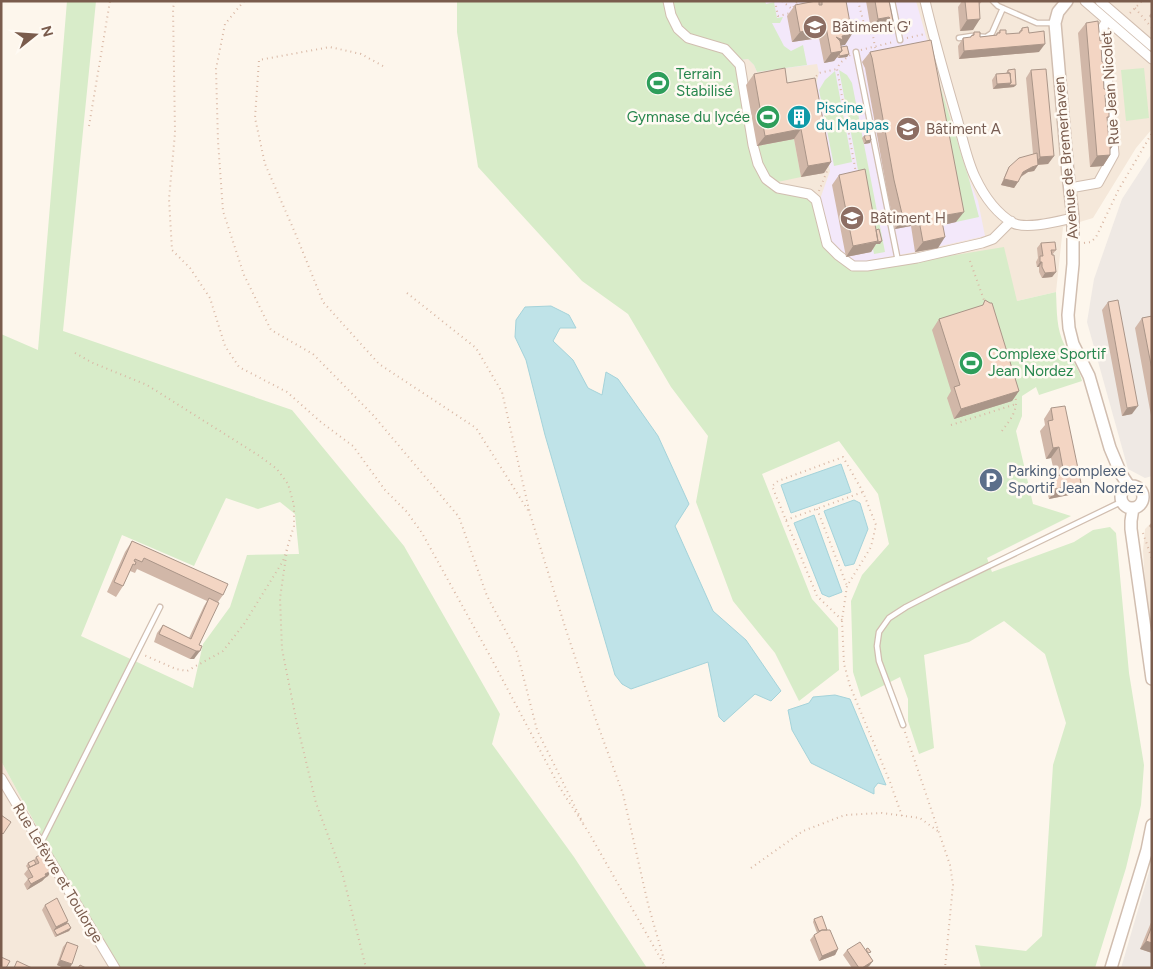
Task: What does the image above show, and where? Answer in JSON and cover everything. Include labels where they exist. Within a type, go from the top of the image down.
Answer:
[{"type":"street","points":[[668,1],[671,15],[678,29],[688,38],[725,48],[740,66],[753,146],[758,164],[766,179],[778,188],[808,194],[816,200],[827,244],[853,266],[867,266],[898,261],[993,239],[1011,221]]},
{"type":"street","points":[[925,1],[932,33],[974,176],[995,208],[1011,221],[1023,225],[1073,218]]},
{"type":"street","points":[[1055,23],[1058,12],[1067,1]]},
{"type":"street","points":[[1085,1],[1152,60]]},
{"type":"street","points":[[1100,1],[1152,46]]},
{"type":"street","name":"Rue Jean Nicolet","points":[[1070,188],[1098,183],[1114,154],[1103,28],[1107,20]]},
{"type":"street","name":"Avenue de Bremerhaven","points":[[1055,23],[1073,218],[1073,257],[1068,328],[1073,344],[1090,376],[1110,448],[1121,474],[1129,486]]},
{"type":"street","points":[[1129,486],[1135,486],[1147,491],[1140,505],[1133,508],[1126,507],[1121,502],[1122,491],[1129,486]]},
{"type":"street","points":[[1133,508],[1131,529],[1152,679]]},
{"type":"street","name":"Rue Lefèvre et Toulorge","points":[[1,778],[115,968]]},
{"type":"street","points":[[1111,968],[1147,850],[1152,825]]},
{"type":"lane","points":[[892,1],[900,40]]},
{"type":"lane","points":[[993,1],[1037,23],[1055,23]]},
{"type":"lane","points":[[959,38],[972,36],[986,37],[992,33],[1004,8]]},
{"type":"lane","points":[[856,52],[898,261]]},
{"type":"lane","points":[[903,725],[879,661],[877,646],[879,632],[889,618],[943,588],[1121,502]]},
{"type":"lane","points":[[41,843],[160,607]]},
{"type":"path","points":[[89,126],[110,1]]},
{"type":"path","points":[[175,1],[173,8],[175,133],[169,199],[172,250],[190,268],[210,298],[225,346],[239,367],[287,392],[322,424],[353,446],[385,490],[407,512],[422,533],[486,648],[560,788],[589,833],[666,966]]},
{"type":"path","points":[[244,1],[225,24],[216,69],[218,141],[223,211],[244,275],[271,330],[313,354],[373,415],[459,517],[487,596],[518,652],[536,730],[589,833]]},
{"type":"path","points":[[776,1],[778,16],[796,12]]},
{"type":"path","points":[[782,1],[792,9],[798,1]]},
{"type":"path","points":[[858,1],[864,24],[873,36],[877,58]]},
{"type":"path","points":[[1131,12],[1142,1]]},
{"type":"path","points":[[1135,8],[1152,28]]},
{"type":"path","points":[[856,175],[837,69],[840,63],[856,52],[875,45],[932,33]]},
{"type":"path","points":[[384,66],[362,54],[330,47],[259,60],[255,118],[265,164],[323,302],[379,364],[476,428],[530,514]]},
{"type":"path","points":[[810,83],[819,73],[837,69]]},
{"type":"path","points":[[1079,243],[1089,243],[1096,237],[1119,189],[1152,134]]},
{"type":"path","points":[[816,200],[827,171],[825,161]]},
{"type":"path","points":[[970,261],[987,308]]},
{"type":"path","points":[[407,293],[476,348],[502,392],[530,514],[597,724],[623,794],[646,895],[666,966]]},
{"type":"path","points":[[76,353],[93,363],[148,385],[277,468],[288,484],[294,505],[294,526],[283,561],[244,624],[222,651],[188,671],[176,670],[137,652]]},
{"type":"path","points":[[1002,431],[1012,417],[1016,404],[1013,390]]},
{"type":"path","points":[[951,425],[1016,404]]},
{"type":"path","points":[[842,620],[817,596],[772,486],[778,481],[843,458],[863,492],[876,526],[871,547],[847,586],[842,620],[844,664],[850,686],[902,816]]},
{"type":"path","points":[[786,520],[863,492]]},
{"type":"path","points":[[817,509],[847,586]]},
{"type":"path","points":[[288,543],[280,598],[282,649],[297,724],[316,803],[343,876],[366,968]]},
{"type":"path","points":[[903,725],[950,865],[953,885],[946,968]]},
{"type":"path","points":[[752,868],[803,832],[844,814],[882,813],[920,818],[939,832]]},
{"type":"shaded area","points":[[666,1],[1152,1],[1152,129],[1136,148],[1093,218],[1063,227],[1056,292],[1017,301],[872,269],[780,192]]},
{"type":"shaded area","points":[[672,1],[916,1],[945,103],[969,179],[978,201],[985,236],[871,260],[871,263],[864,264],[851,261],[830,242],[819,202],[830,171],[815,88],[819,73],[817,64],[757,72],[754,65],[748,59],[740,60]]},
{"type":"shaded area","points":[[1152,153],[1152,476],[1145,478],[1128,469],[1087,322],[1094,279],[1122,199]]},
{"type":"shaded area","points":[[1152,522],[1152,662],[1150,662],[1143,551],[1145,529]]},
{"type":"shaded area","points":[[1,761],[114,968],[1,968]]},
{"type":"shaded area","points":[[1152,862],[1152,968],[1121,968]]},
{"type":"green space","points":[[67,1],[96,1],[63,331],[292,410],[404,546],[500,714],[492,744],[574,857],[647,968],[114,968],[1,761],[1,334],[38,350]],"holes":[[[226,498],[258,509],[280,502],[295,514],[299,554],[247,555],[230,607],[203,644],[193,688],[81,636],[122,535],[194,566]]]},
{"type":"green space","points":[[457,1],[666,1],[678,33],[721,49],[736,63],[763,181],[811,198],[826,246],[832,253],[870,269],[1004,247],[1017,301],[1056,292],[1062,340],[1082,381],[1039,395],[1036,387],[1022,396],[1022,416],[1016,431],[1033,504],[1071,516],[987,558],[992,572],[1074,542],[1093,530],[1110,527],[1116,533],[1129,673],[1144,765],[1141,805],[1126,868],[1095,968],[981,968],[975,945],[1026,951],[1042,936],[1053,765],[1066,723],[1045,654],[1004,621],[969,642],[924,655],[934,748],[919,754],[908,721],[908,699],[900,677],[861,697],[853,672],[851,601],[862,575],[889,544],[878,494],[839,441],[762,474],[812,599],[838,628],[839,670],[799,701],[775,653],[733,601],[696,502],[708,436],[671,387],[628,314],[582,281],[478,167],[457,32]]},
{"type":"green space","points":[[672,1],[765,1],[766,4],[774,2],[777,18],[783,17],[780,23],[772,23],[784,46],[791,51],[803,45],[807,65],[757,72],[754,65],[748,59],[740,60],[695,39],[685,32],[677,20]]},
{"type":"green space","points":[[923,50],[929,50],[979,217],[956,222]]},
{"type":"green space","points":[[1144,68],[1149,118],[1126,121],[1121,70]]},
{"type":"green space","points":[[839,70],[847,75],[852,83],[885,252],[874,254]]},
{"type":"green space","points":[[835,71],[852,162],[834,166],[819,90],[825,80]]},
{"type":"green space","points":[[794,139],[801,177],[773,183],[766,179],[757,146]]},
{"type":"water","points":[[551,306],[569,315],[576,328],[560,328],[553,341],[573,360],[588,388],[602,395],[606,372],[618,379],[658,436],[689,504],[675,526],[713,611],[746,640],[781,691],[771,701],[755,694],[724,722],[719,717],[708,662],[631,689],[622,684],[615,675],[545,435],[526,360],[515,337],[516,320],[525,307]]},
{"type":"water","points":[[841,464],[851,492],[791,513],[781,485]]},
{"type":"water","points":[[854,500],[860,503],[868,529],[854,564],[845,566],[824,511]]},
{"type":"water","points":[[814,515],[842,592],[829,597],[822,594],[794,523]]},
{"type":"water","points":[[835,695],[850,699],[886,785],[878,783],[874,788],[874,794],[811,763],[792,730],[788,710],[809,703],[813,697]]},
{"type":"building","points":[[819,1],[819,5],[822,5],[822,1],[846,1],[852,34],[842,36],[843,40],[836,37],[840,41],[842,51],[831,53],[826,27],[800,32],[795,5]]},
{"type":"building","points":[[875,1],[889,1],[893,21],[887,23],[886,19],[889,17],[878,19]]},
{"type":"building","points":[[965,1],[979,1],[980,19],[967,20]]},
{"type":"building","points":[[1098,21],[1100,41],[1102,40],[1103,46],[1101,46],[1102,62],[1104,62],[1105,67],[1103,67],[1104,89],[1107,89],[1107,94],[1105,95],[1106,111],[1109,111],[1109,117],[1107,117],[1109,142],[1111,142],[1112,147],[1110,147],[1110,155],[1097,156],[1086,23]]},
{"type":"building","points":[[1028,27],[1029,33],[1044,31],[1045,44],[964,51],[963,38],[971,37],[974,35],[974,32],[980,32],[980,37],[997,35],[997,33],[1000,33],[1000,30],[1006,30],[1006,34],[1020,33],[1022,28]]},
{"type":"building","name":"Bâtiment A","points":[[931,40],[964,212],[941,216],[945,237],[923,242],[918,215],[903,218],[870,52]]},
{"type":"building","points":[[847,46],[849,54],[840,56],[841,47]]},
{"type":"building","points":[[785,68],[787,83],[815,78],[831,162],[808,166],[801,129],[765,136],[754,74]]},
{"type":"building","points":[[1015,69],[1016,85],[1009,85],[1011,83],[1008,70]]},
{"type":"building","points":[[1046,69],[1054,156],[1040,157],[1031,70]]},
{"type":"building","points":[[1010,73],[1011,83],[997,84],[996,74]]},
{"type":"building","points":[[870,135],[871,140],[866,141],[864,136]]},
{"type":"building","points":[[1037,153],[1038,165],[1023,172],[1018,182],[1004,179],[1009,167],[1019,158]]},
{"type":"building","points":[[865,169],[878,241],[853,246],[839,175]]},
{"type":"building","points":[[879,229],[882,241],[878,242],[876,230]]},
{"type":"building","points":[[1055,242],[1056,250],[1051,250],[1052,255],[1054,255],[1056,272],[1045,273],[1042,262],[1040,262],[1040,256],[1043,256],[1041,243]]},
{"type":"building","name":"Complexe Sportif Jean Nordez","points":[[985,300],[992,303],[1019,391],[961,409],[954,387],[960,385],[939,319],[983,305]]},
{"type":"building","points":[[1118,300],[1138,406],[1127,408],[1108,302]]},
{"type":"building","points":[[1152,316],[1152,370],[1142,318]]},
{"type":"building","points":[[1065,406],[1081,483],[1056,489],[1053,477],[1064,474],[1059,447],[1053,448],[1048,421],[1053,420],[1051,408]]},
{"type":"building","points":[[132,541],[228,584],[223,595],[144,558],[142,562],[135,559],[135,565],[133,564],[123,586],[114,582]]},
{"type":"building","points":[[209,598],[219,603],[199,645],[202,646],[200,651],[196,651],[159,634],[163,625],[191,639]]},
{"type":"building","points":[[1,815],[11,822],[3,834],[1,832]]},
{"type":"building","points":[[42,854],[51,871],[31,884],[28,879],[33,877],[28,868],[39,863],[36,857]]},
{"type":"building","points":[[34,860],[36,864],[30,867],[28,863]]},
{"type":"building","points":[[57,898],[68,921],[56,927],[45,905]]},
{"type":"building","points":[[822,916],[827,930],[819,931],[814,919]]},
{"type":"building","points":[[68,923],[71,928],[57,935],[54,930]]},
{"type":"building","points":[[1152,926],[1152,943],[1146,941]]},
{"type":"building","points":[[822,930],[830,930],[838,949],[822,956],[814,935]]},
{"type":"building","points":[[67,942],[78,946],[72,964],[60,960]]},
{"type":"building","points":[[860,942],[873,961],[862,968],[859,968],[847,950]]},
{"type":"building","points":[[1,957],[10,961],[6,968],[1,968]]},
{"type":"building","points":[[17,961],[32,968],[14,968]]},
{"type":"place","name":"Bâtiment G'","points":[[815,27]]},
{"type":"place","name":"Terrain Stabilisé","points":[[658,83]]},
{"type":"place","name":"Gymnase du lycée","points":[[768,117]]},
{"type":"place","name":"Piscine du Maupas","points":[[799,117]]},
{"type":"place","name":"Bâtiment A","points":[[908,129]]},
{"type":"place","name":"Bâtiment H","points":[[852,218]]},
{"type":"place","name":"Complexe Sportif Jean Nordez","points":[[971,363]]},
{"type":"place","name":"Parking complexe Sportif Jean Nordez","points":[[991,480]]}]
